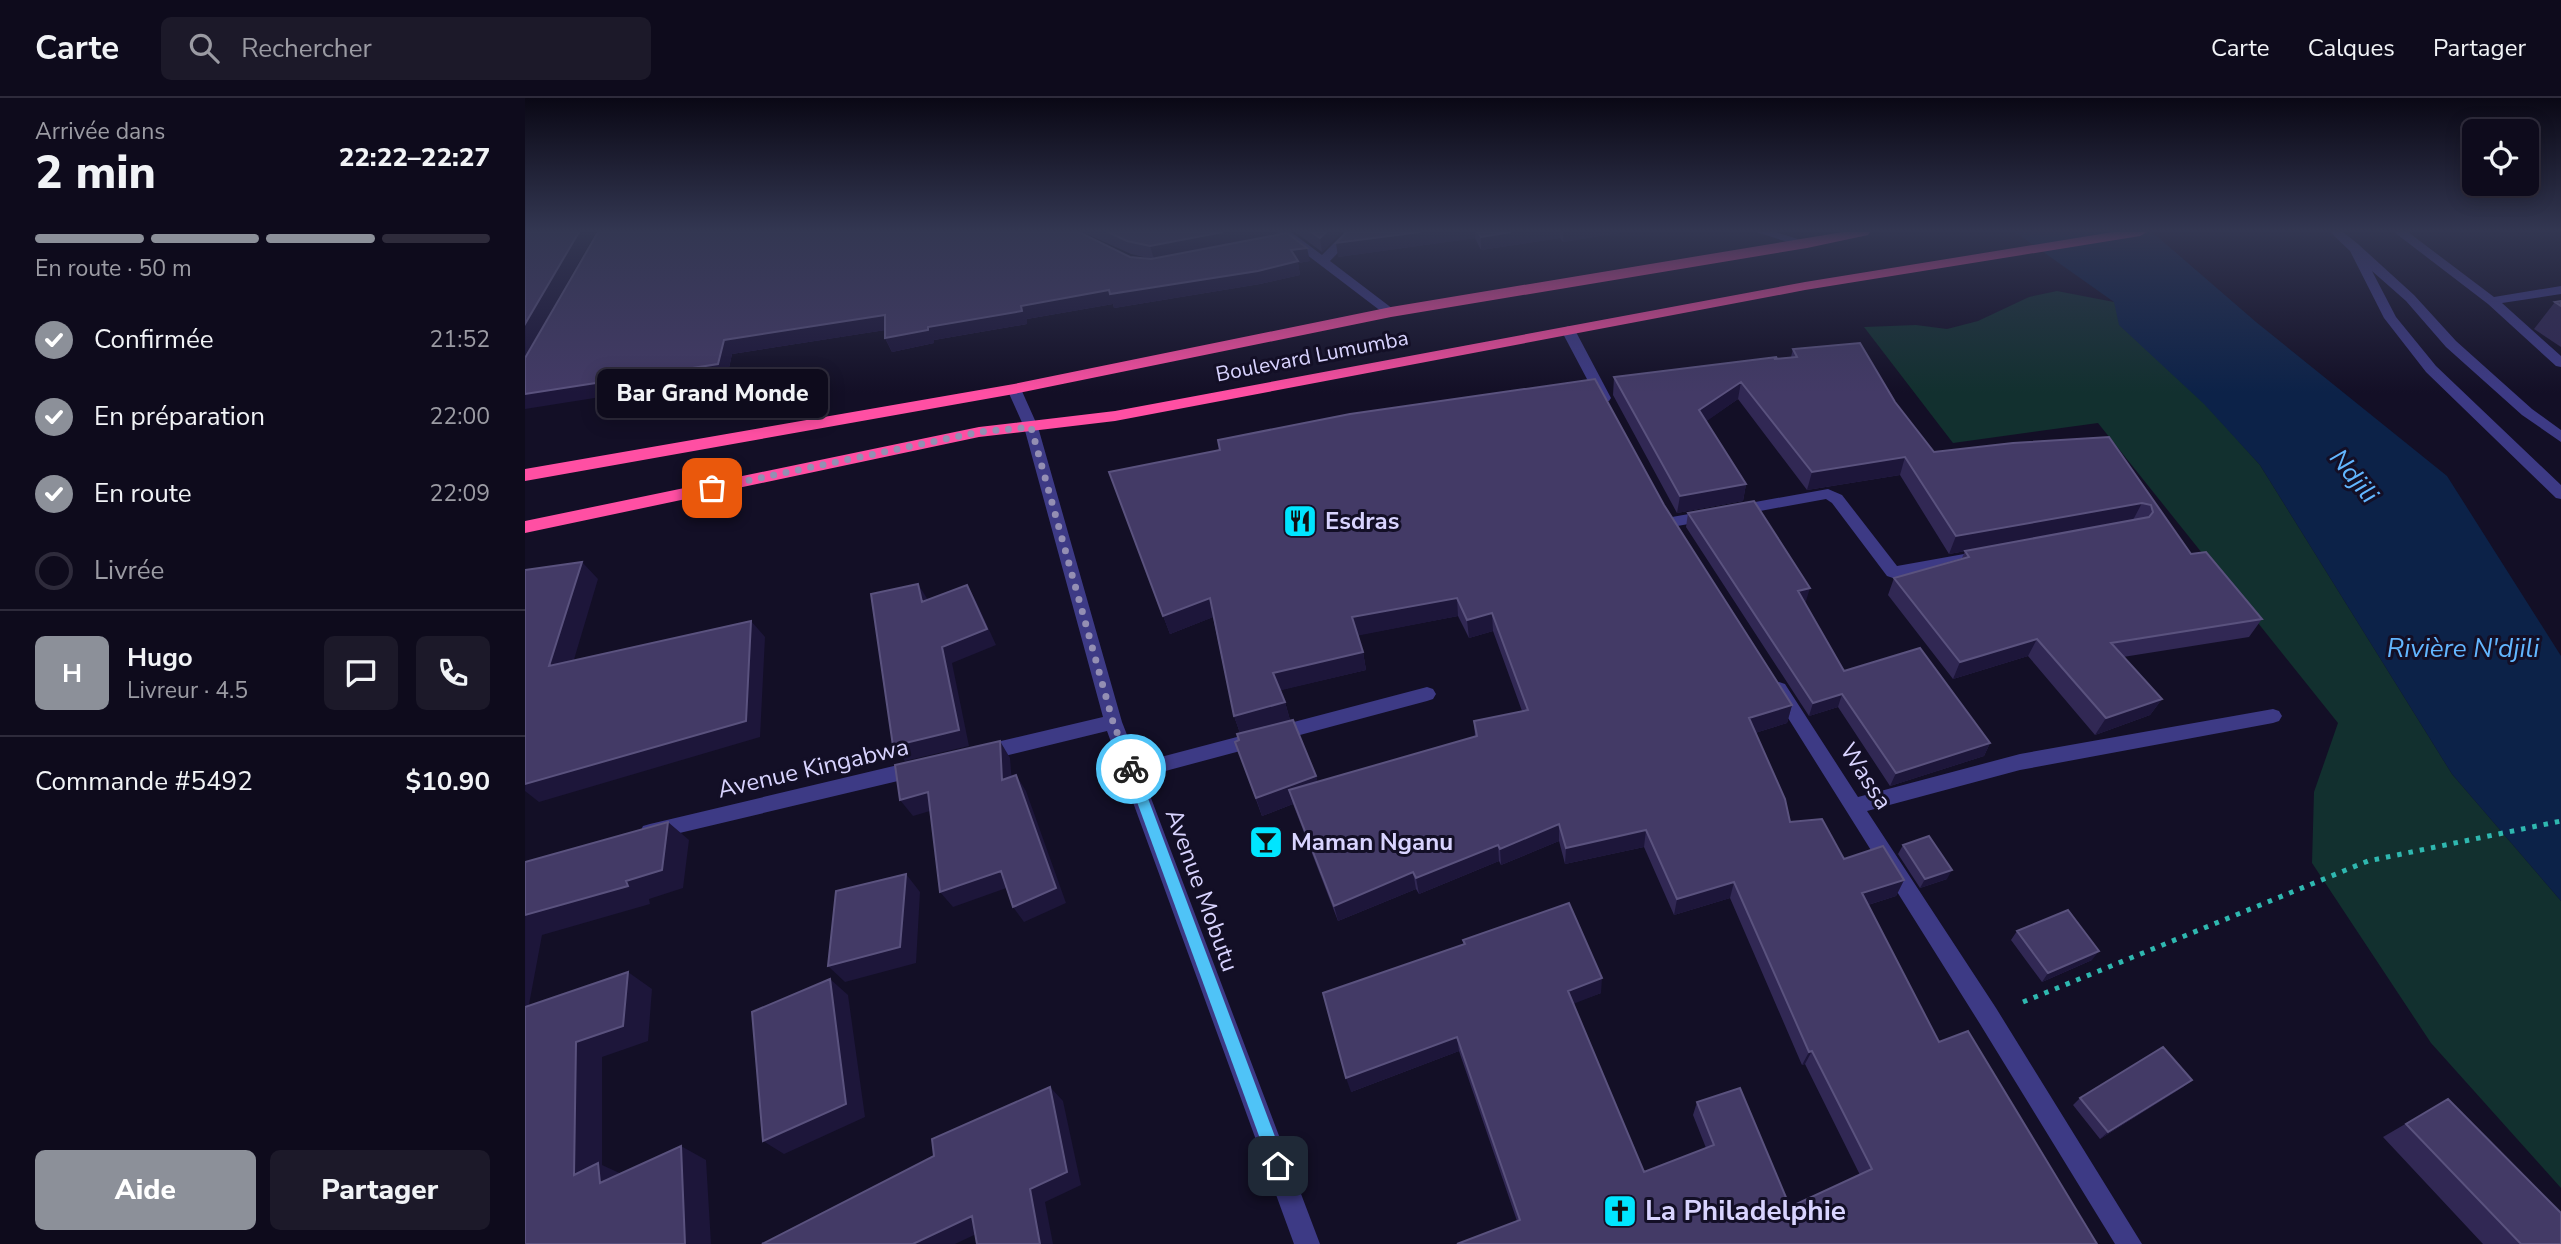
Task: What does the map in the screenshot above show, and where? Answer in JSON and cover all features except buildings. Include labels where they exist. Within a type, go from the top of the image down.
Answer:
[{"type":"highway","name":"Boulevard Lumumba","points":[[525,475],[1014,389],[1391,312],[1553,285]]},
{"type":"highway","name":"Boulevard Lumumba","points":[[525,527],[979,432],[1115,416],[1807,285]]},
{"type":"street","points":[[1354,285],[1391,312]]},
{"type":"street","points":[[2374,285],[2390,318],[2431,369],[2561,494]]},
{"type":"street","points":[[2396,285],[2451,344],[2527,412],[2561,437]]},
{"type":"street","points":[[2471,285],[2561,363]]},
{"type":"street","points":[[2492,301],[2561,290]]},
{"type":"street","points":[[1569,330],[1613,415]]},
{"type":"street","name":"Avenue Mobutu","points":[[1014,389],[1031,427],[1113,722],[1307,1244]]},
{"type":"street","points":[[1687,545],[1669,516],[1828,494],[1837,499],[1893,572],[1980,557]]},
{"type":"street","name":"Wassa","points":[[1767,670],[1988,1016],[2129,1244]]},
{"type":"street","points":[[1132,772],[1427,694]]},
{"type":"street","points":[[1854,806],[2020,762],[2273,716]]},
{"type":"street","points":[[966,757],[1113,722]]},
{"type":"street","name":"Avenue Kingabwa","points":[[632,836],[939,764]]},
{"type":"path","points":[[1988,1016],[2368,861],[2561,821]]},
{"type":"green space","points":[[2057,291],[2114,302],[2260,465],[2452,774],[2561,901],[2561,1188],[2431,1043],[2312,863],[2314,792],[2338,723],[2098,423],[1953,443],[1864,327],[1916,325],[1947,329],[1978,321],[2029,297]]},
{"type":"water","name":"Rivière N'djili","points":[[2091,285],[2214,285],[2447,476],[2561,656],[2561,901],[2452,774],[2260,465],[2204,404],[2119,325],[2114,302]]},
{"type":"way so far","points":[[712,488],[979,432],[1031,427],[1113,722],[1131,769]]},
{"type":"place","name":"Bar Grand Monde","points":[[712,488]]},
{"type":"place","name":"Esdras","points":[[1300,521]]},
{"type":"place","name":"Maman Nganu","points":[[1266,842]]},
{"type":"place","name":"La Philadelphie","points":[[1620,1211]]},
{"type":"route","points":[[1131,769],[1278,1166]]},
{"type":"water label","name":"Ndjili","points":[[2354,476]]}]
